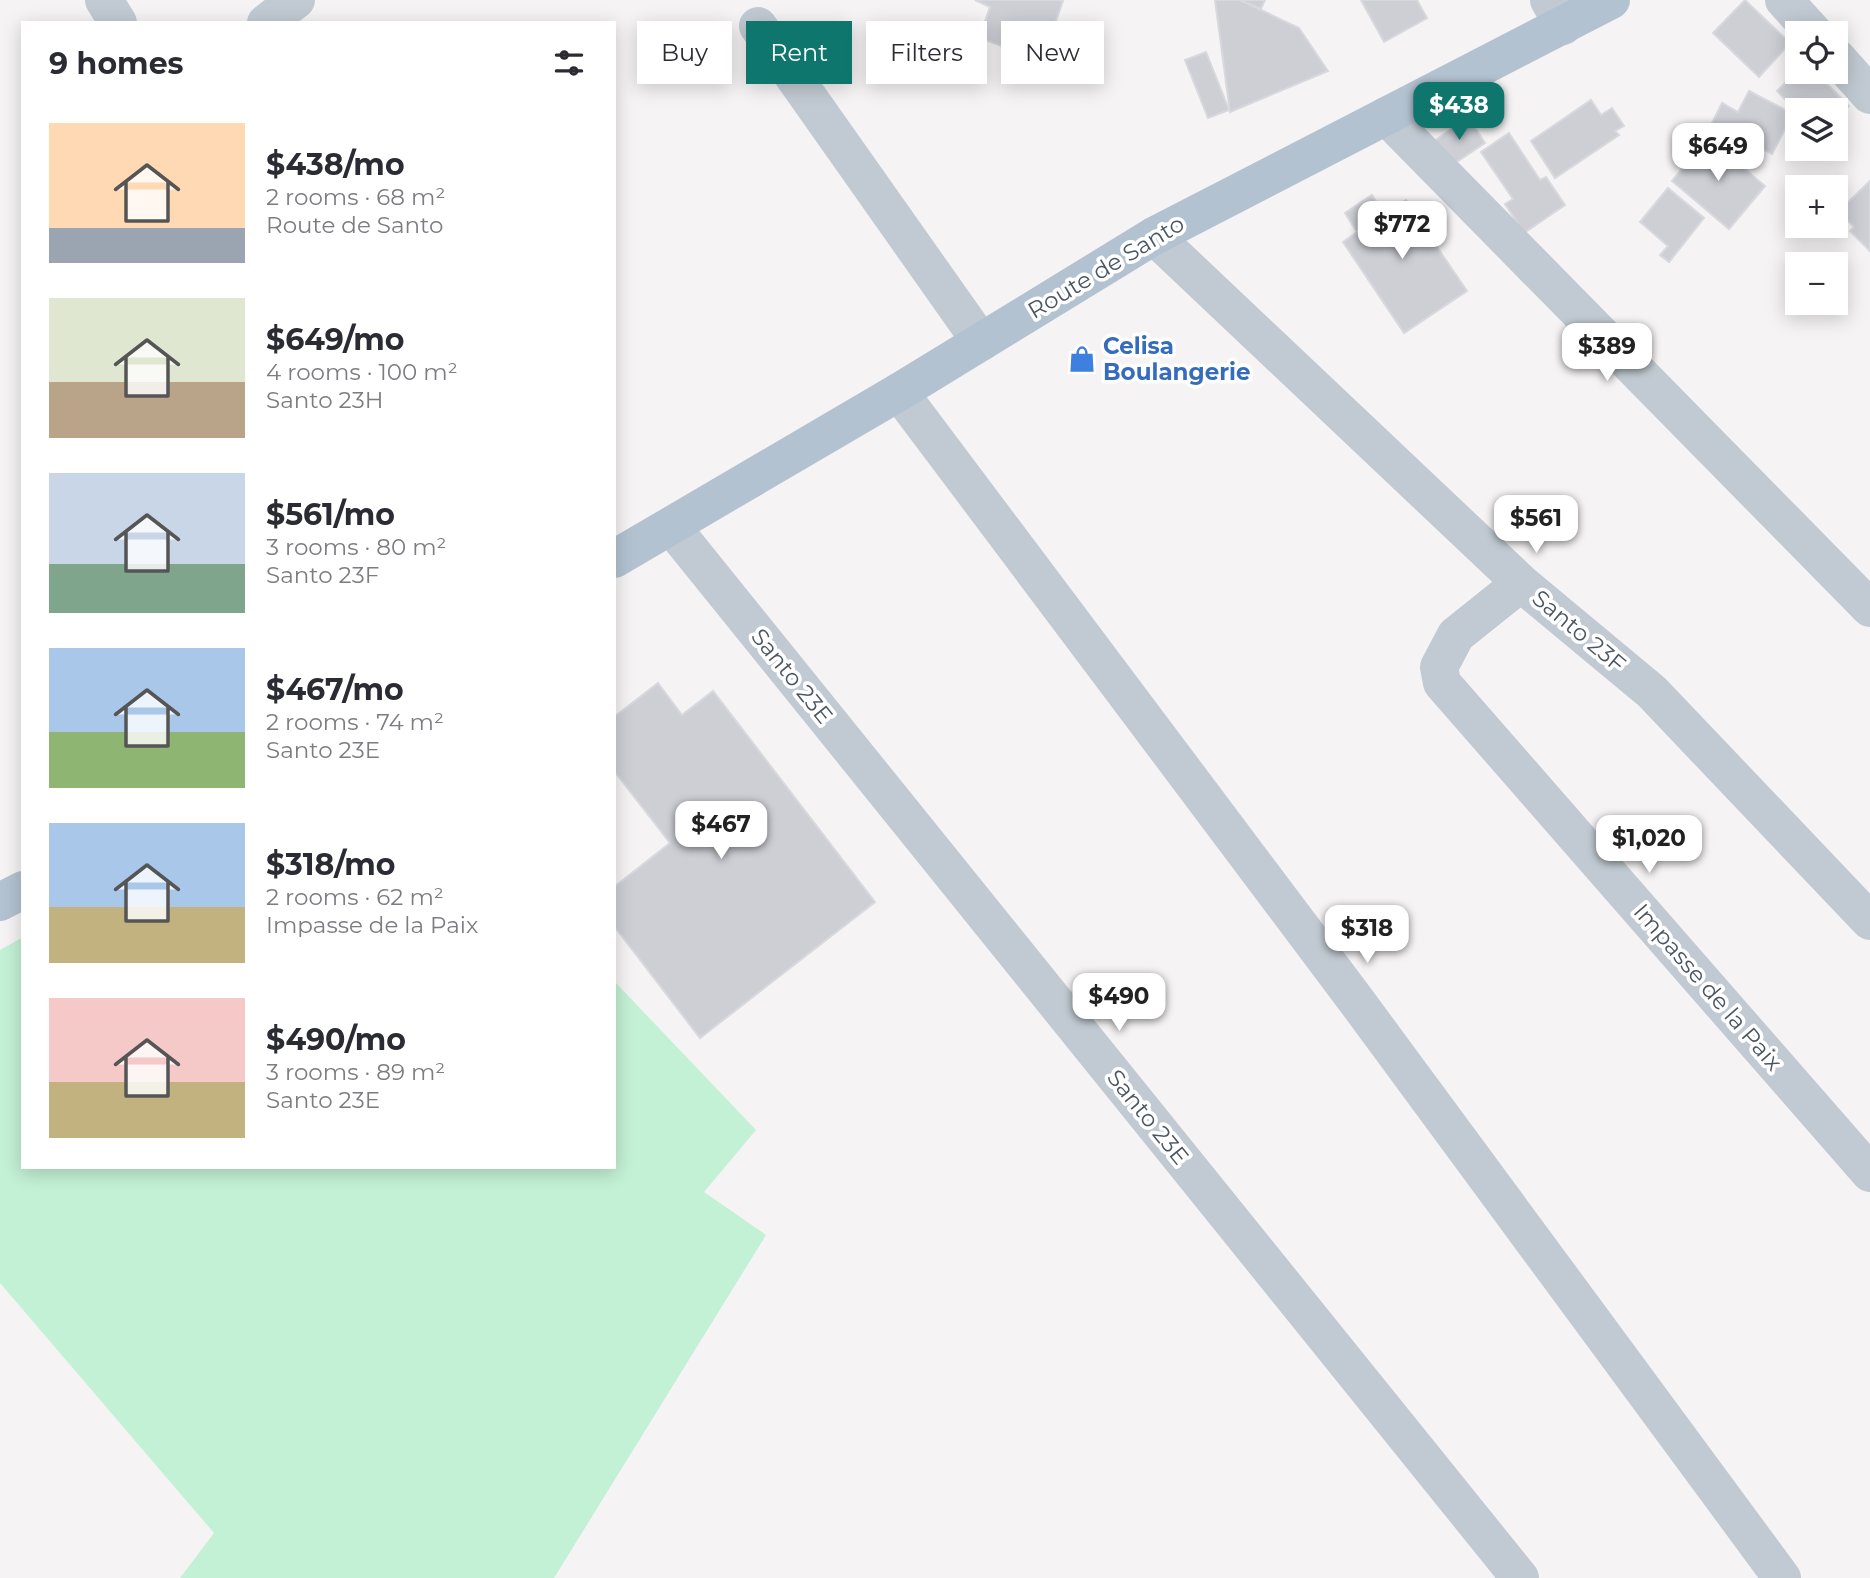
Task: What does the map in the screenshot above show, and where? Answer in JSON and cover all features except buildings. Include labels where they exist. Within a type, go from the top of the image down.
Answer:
[{"type":"main road","name":"Route de Santo","points":[[616,558],[981,342],[1154,236],[1387,116],[1556,13],[1611,0]]},
{"type":"main road","points":[[0,902],[21,891]]},
{"type":"street","points":[[104,0],[117,21]]},
{"type":"street","points":[[269,21],[296,0]]},
{"type":"street","points":[[1784,0],[1803,21]]},
{"type":"street","points":[[1848,70],[1870,95]]},
{"type":"street","points":[[799,84],[981,342]]},
{"type":"street","points":[[1387,116],[1870,608]]},
{"type":"street","name":"Santo 23F","points":[[1154,236],[1521,583],[1652,692],[1870,921]]},
{"type":"street","points":[[899,391],[1355,999],[1782,1578]]},
{"type":"street","name":"Santo 23E","points":[[671,526],[1520,1578]]},
{"type":"street","name":"Impasse de la Paix","points":[[1521,583],[1456,635],[1438,667],[1442,683],[1870,1173]]},
{"type":"green space","points":[[21,938],[21,1169],[616,1169],[616,983],[756,1130],[704,1192],[766,1235],[554,1578],[180,1578],[214,1533],[0,1283],[0,950]]},
{"type":"place","name":"Celisa Boulangerie","points":[[1082,359]]}]
